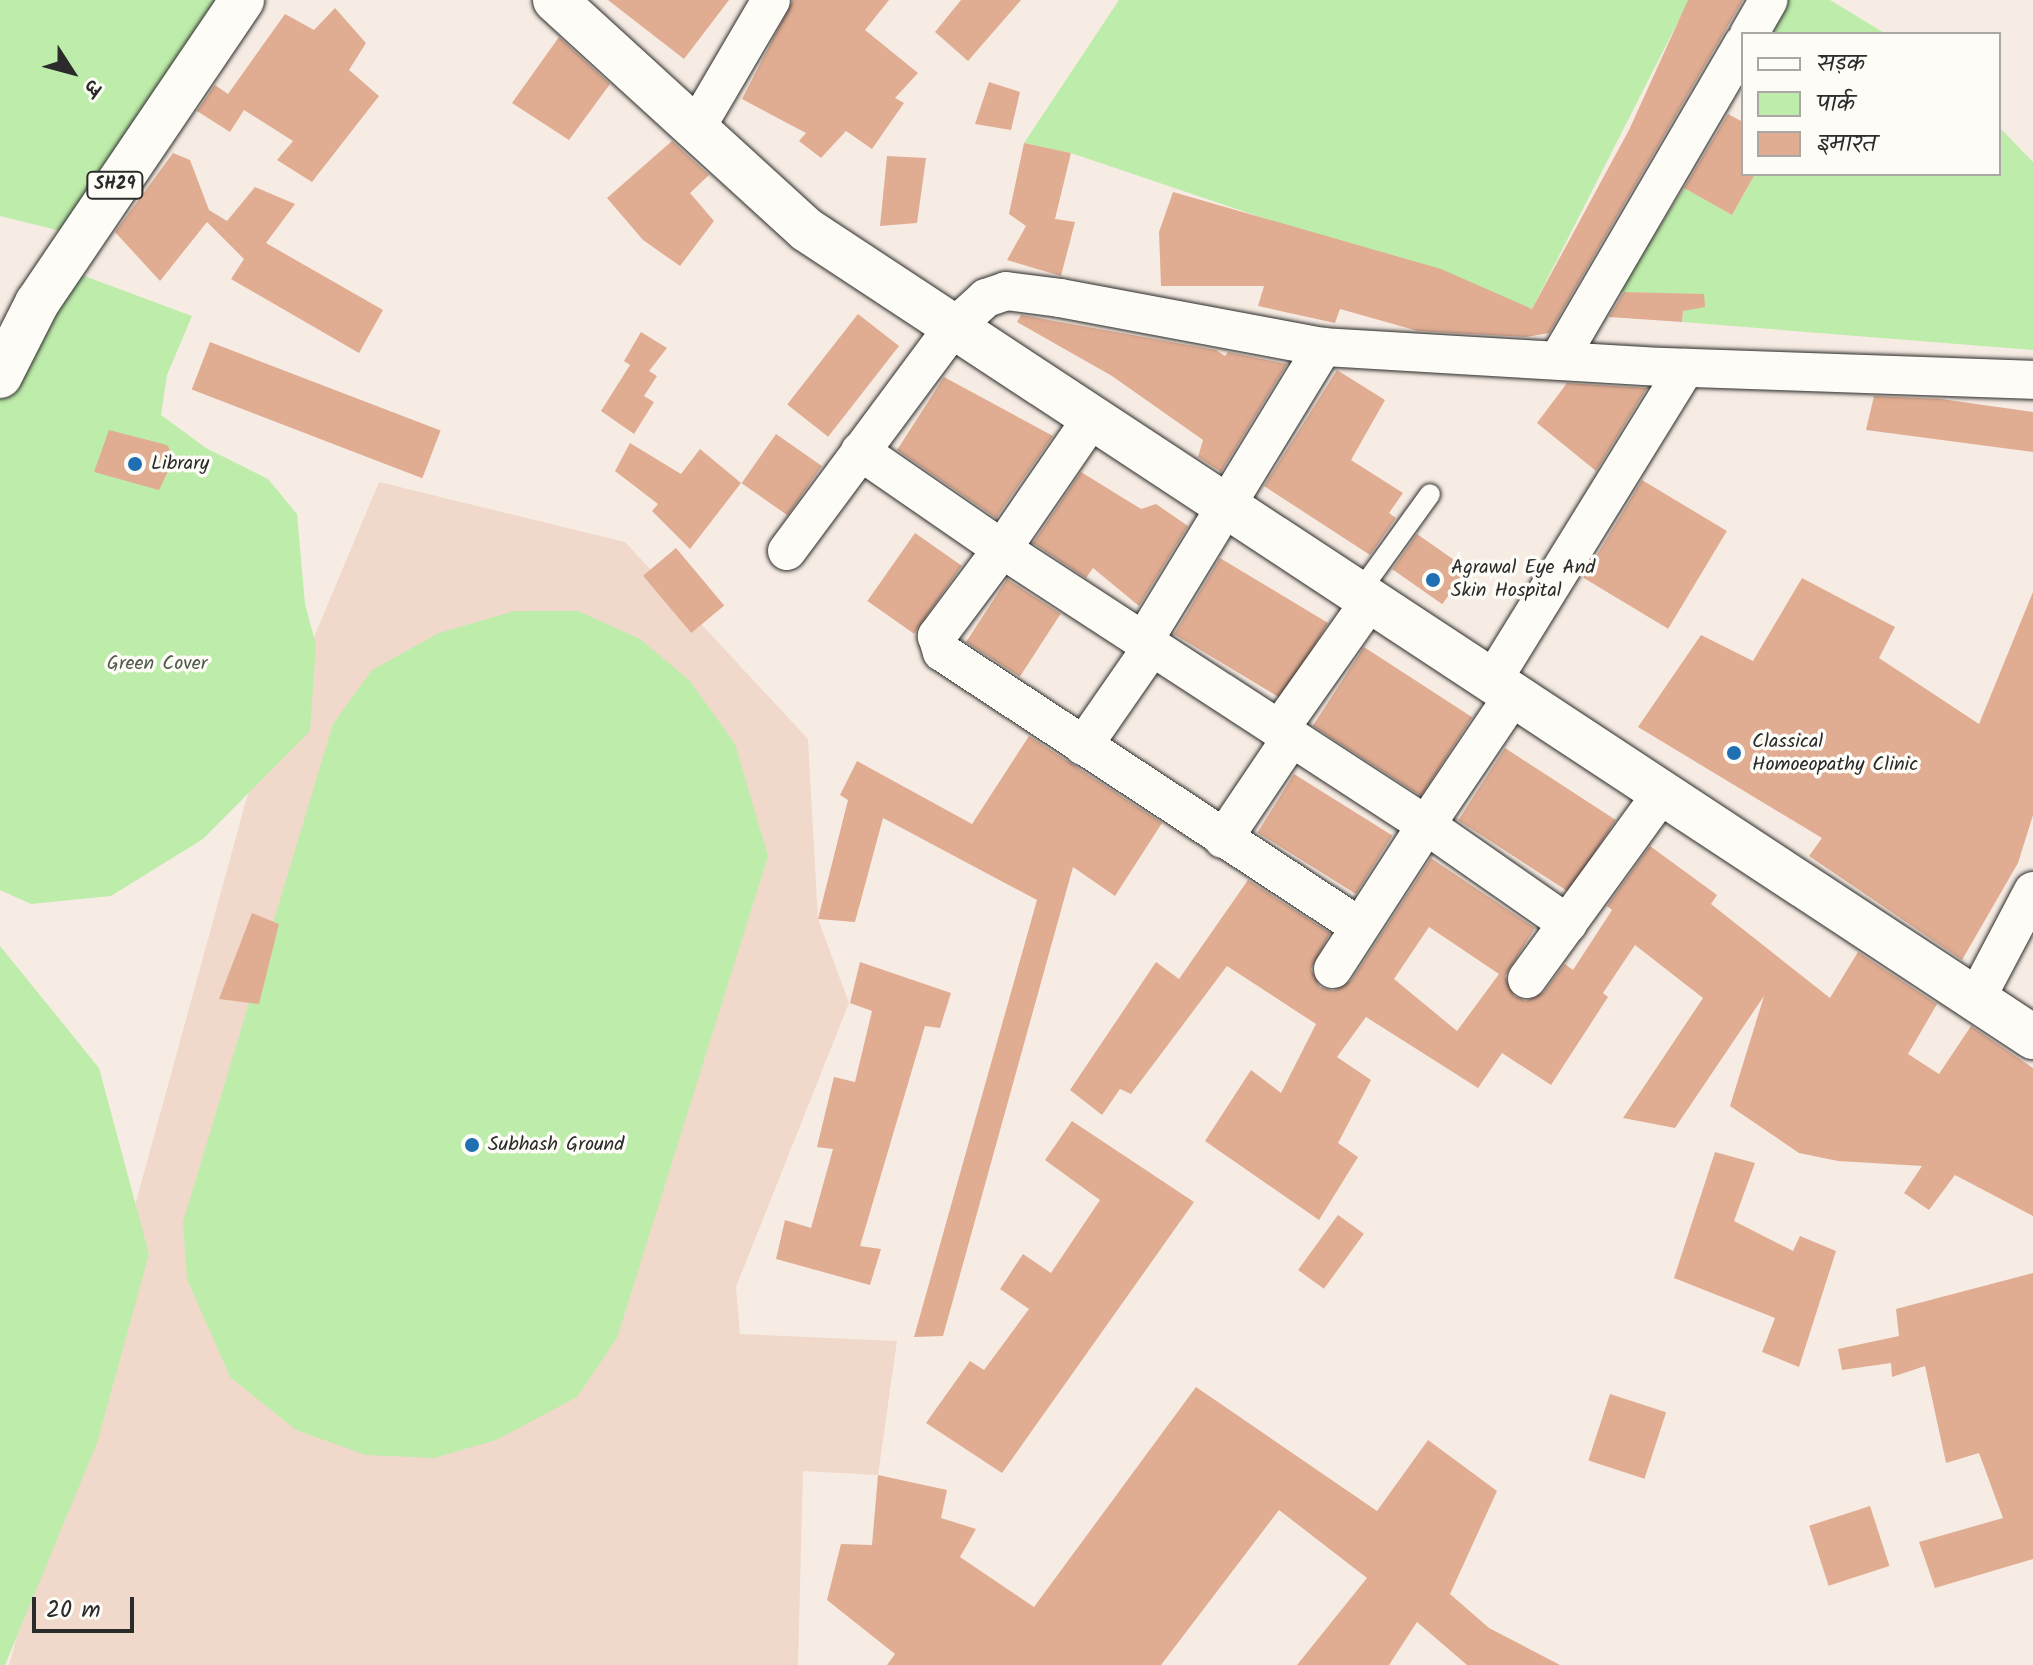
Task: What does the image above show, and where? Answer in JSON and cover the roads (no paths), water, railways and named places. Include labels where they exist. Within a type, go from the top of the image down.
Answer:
[{"type":"street","name":"SH29","points":[[0,376],[37,303],[242,0]]},
{"type":"street","points":[[555,0],[807,230],[952,329],[2033,1037]]},
{"type":"street","points":[[696,128],[771,0]]},
{"type":"street","points":[[1750,32],[1769,0]]},
{"type":"street","points":[[1559,359],[1741,47]]},
{"type":"street","points":[[787,551],[952,329],[986,298],[1006,291],[1210,323],[1323,347],[1685,368],[2033,380]]},
{"type":"street","points":[[1083,746],[1147,645],[1225,506],[1323,347]]},
{"type":"street","points":[[1333,969],[1426,825],[1685,368]]},
{"type":"street","points":[[1092,418],[1002,549],[937,636],[936,645],[1083,746],[1360,927]]},
{"type":"street","points":[[860,451],[1147,645],[1426,825],[1568,924]]},
{"type":"street","points":[[1223,839],[1364,598]]},
{"type":"street","points":[[1527,979],[1662,793]]},
{"type":"street","points":[[1976,999],[2033,891]]},
{"type":"lane","points":[[1364,598],[1430,494]]},
{"type":"place","name":"Library","points":[[135,464]]},
{"type":"place","name":"Agrawal Eye And Skin Hospital","points":[[1433,580]]},
{"type":"place","name":"Classical Homoeopathy Clinic","points":[[1734,753]]},
{"type":"place","name":"Subhash Ground","points":[[472,1145]]},
{"type":"park label","name":"Green Cover","points":[[157,664]]}]
